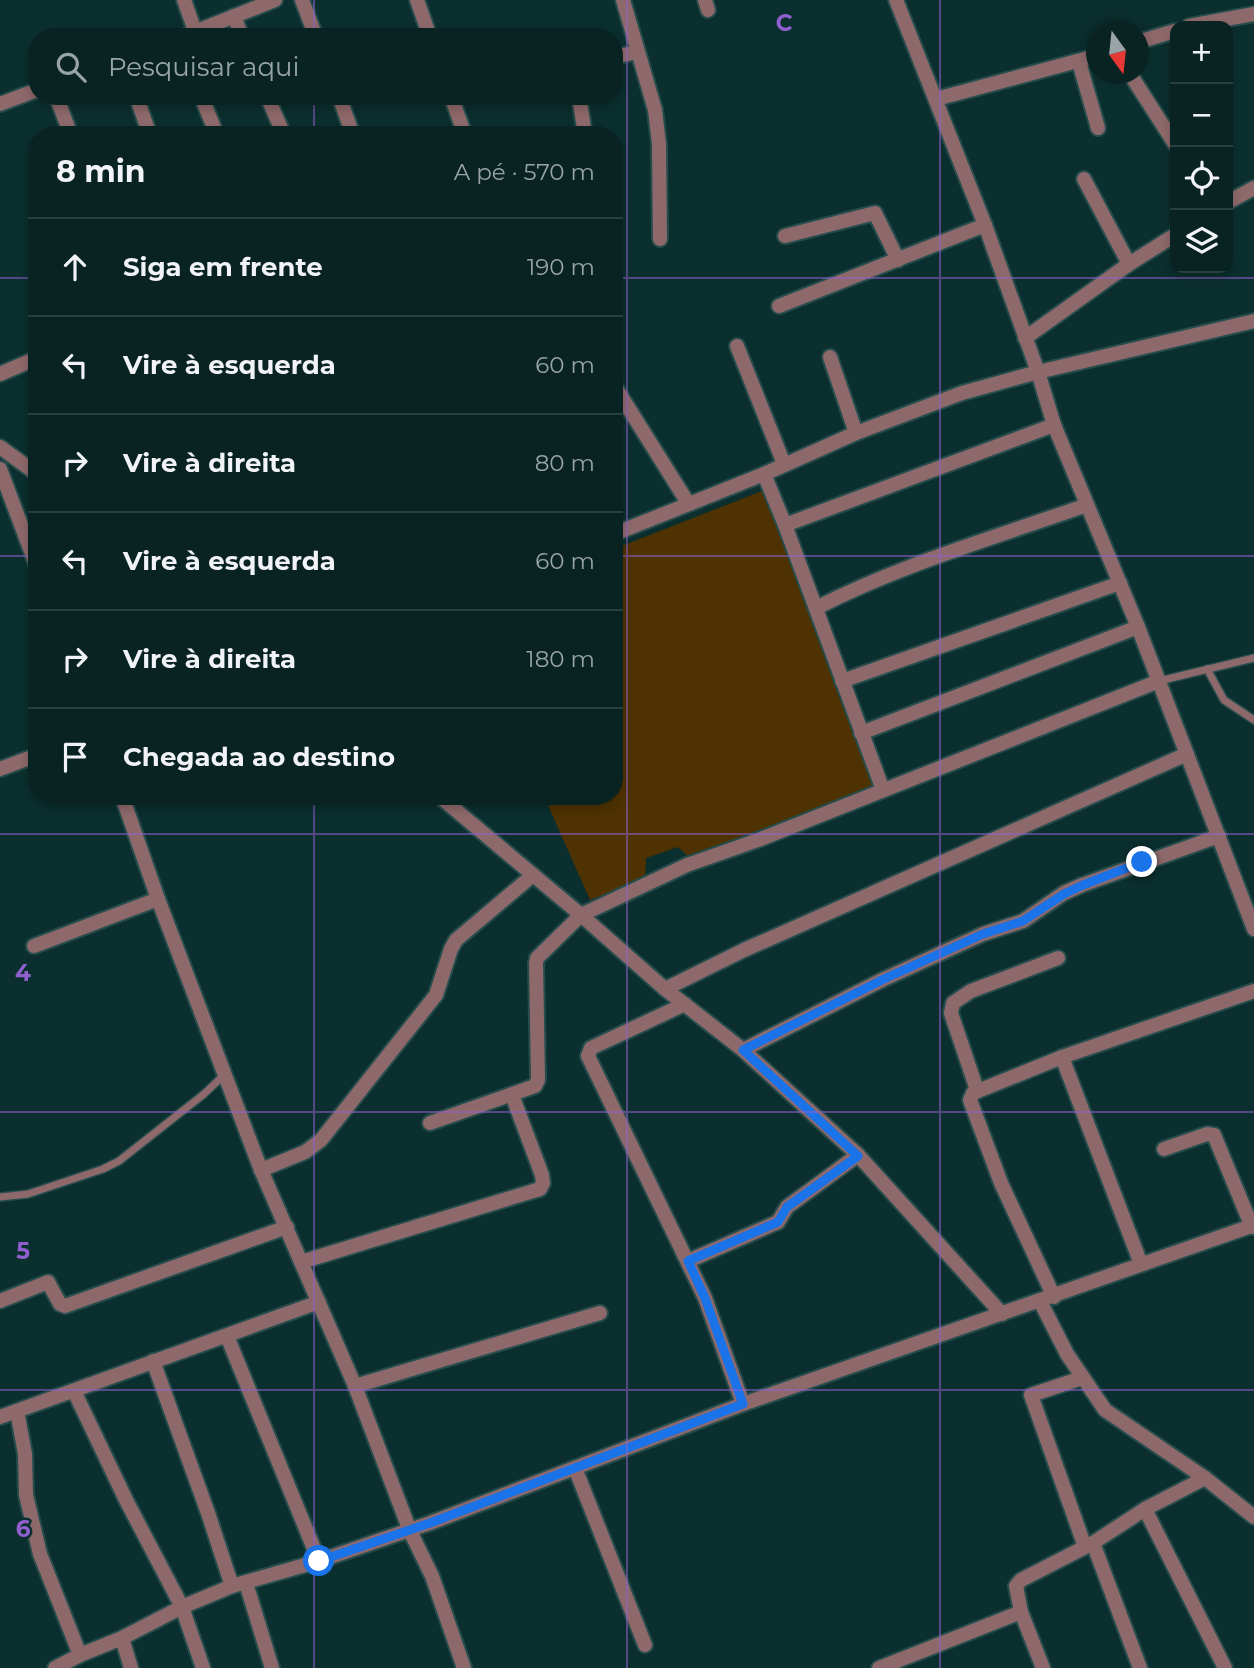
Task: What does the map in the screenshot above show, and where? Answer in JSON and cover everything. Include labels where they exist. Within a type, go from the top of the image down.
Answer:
[{"type":"street","points":[[184,0],[188,28]]},
{"type":"street","points":[[204,28],[234,16],[254,4],[275,0]]},
{"type":"street","points":[[302,0],[313,28]]},
{"type":"street","points":[[417,0],[427,28]]},
{"type":"street","points":[[623,0],[654,110],[659,144],[660,239]]},
{"type":"street","points":[[896,0],[985,225],[1038,372],[1054,425],[1138,627],[1254,929]]},
{"type":"street","points":[[1216,21],[1254,14]]},
{"type":"street","points":[[234,16],[239,28]]},
{"type":"street","points":[[1149,39],[1170,33]]},
{"type":"street","points":[[623,56],[637,52]]},
{"type":"street","points":[[936,99],[1086,60]]},
{"type":"street","points":[[1079,62],[1098,128]]},
{"type":"street","points":[[1136,84],[1170,136]]},
{"type":"street","points":[[0,104],[28,93]]},
{"type":"street","points":[[59,105],[67,126]]},
{"type":"street","points":[[139,105],[147,126]]},
{"type":"street","points":[[205,105],[213,126]]},
{"type":"street","points":[[271,105],[280,126]]},
{"type":"street","points":[[342,105],[350,126]]},
{"type":"street","points":[[454,105],[462,126]]},
{"type":"street","points":[[580,105],[584,126]]},
{"type":"street","points":[[1084,179],[1129,264]]},
{"type":"street","points":[[1233,199],[1254,188]]},
{"type":"street","points":[[785,236],[875,213],[898,260]]},
{"type":"street","points":[[779,306],[985,225]]},
{"type":"street","points":[[1025,338],[1170,238]]},
{"type":"street","points":[[623,530],[764,474],[856,433],[962,393],[1038,372],[1254,321]]},
{"type":"street","points":[[737,346],[784,464]]},
{"type":"street","points":[[830,357],[856,433]]},
{"type":"street","points":[[0,373],[28,362]]},
{"type":"street","points":[[623,399],[688,503]]},
{"type":"street","points":[[786,525],[1054,425]]},
{"type":"street","points":[[0,447],[28,467]]},
{"type":"street","points":[[0,469],[6,503],[28,548]]},
{"type":"street","points":[[764,474],[786,525],[883,790]]},
{"type":"street","points":[[816,608],[847,591],[1087,505]]},
{"type":"street","points":[[842,681],[1120,583]]},
{"type":"street","points":[[861,733],[1138,627]]},
{"type":"street","points":[[430,1123],[535,1086],[538,1080],[537,958],[581,915],[687,865],[758,840],[1159,681]]},
{"type":"street","points":[[665,989],[744,950],[1187,754]]},
{"type":"street","points":[[0,769],[28,758]]},
{"type":"street","points":[[125,805],[158,900],[261,1170],[355,1386],[410,1531],[432,1576],[463,1668]]},
{"type":"street","points":[[450,805],[665,989],[743,1050],[858,1156],[1002,1314]]},
{"type":"street","points":[[743,1050],[884,979],[983,934],[1023,921],[1083,885],[1219,835]]},
{"type":"street","points":[[261,1170],[304,1152],[321,1140],[436,995],[456,940],[533,875]]},
{"type":"street","points":[[34,946],[158,900]]},
{"type":"street","points":[[977,1090],[951,1013],[953,1003],[971,992],[1058,958]]},
{"type":"street","points":[[1054,1297],[1001,1183],[970,1100],[977,1090],[1062,1057],[1254,991]]},
{"type":"street","points":[[685,1004],[591,1048],[587,1056],[705,1298],[743,1404]]},
{"type":"street","points":[[1062,1057],[1083,1119],[1141,1264]]},
{"type":"street","points":[[302,1262],[540,1189],[543,1183],[542,1175],[512,1095]]},
{"type":"street","points":[[55,1668],[122,1638],[182,1606],[239,1585],[410,1531],[743,1404],[1253,1226],[1214,1135],[1208,1134],[1164,1150]]},
{"type":"street","points":[[688,1261],[778,1222],[787,1207],[858,1156]]},
{"type":"street","points":[[0,1301],[48,1282],[60,1304],[65,1306],[287,1227]]},
{"type":"street","points":[[1040,1301],[1067,1354],[1105,1410],[1205,1478],[1254,1517]]},
{"type":"street","points":[[0,1417],[319,1302]]},
{"type":"street","points":[[355,1386],[600,1313]]},
{"type":"street","points":[[227,1336],[319,1561]]},
{"type":"street","points":[[153,1361],[208,1513],[272,1668]]},
{"type":"street","points":[[1082,1378],[1031,1395],[1140,1668]]},
{"type":"street","points":[[74,1391],[126,1500],[182,1606],[203,1668]]},
{"type":"street","points":[[18,1412],[26,1495],[40,1554],[80,1655]]},
{"type":"street","points":[[575,1468],[645,1645]]},
{"type":"street","points":[[1043,1668],[1021,1612],[1016,1586],[1021,1580],[1089,1545],[1145,1509],[1205,1478]]},
{"type":"street","points":[[1145,1509],[1226,1668]]},
{"type":"street","points":[[879,1668],[917,1661],[1021,1612]]},
{"type":"street","points":[[122,1638],[131,1668]]},
{"type":"lane","points":[[1159,681],[1254,657]]},
{"type":"lane","points":[[1207,669],[1224,700],[1254,720]]},
{"type":"lane","points":[[0,1197],[28,1194],[119,1161],[204,1094],[225,1074]]},
{"type":"shaded area","points":[[767,489],[877,788],[691,859],[678,847],[646,858],[645,881],[590,900],[548,805],[623,805],[623,545]]},
{"type":"route","points":[[319,1561],[430,1523],[743,1404],[705,1298],[688,1261],[778,1222],[787,1207],[858,1156],[743,1050],[884,979],[983,934],[1023,921],[1083,885],[1142,862]]}]
